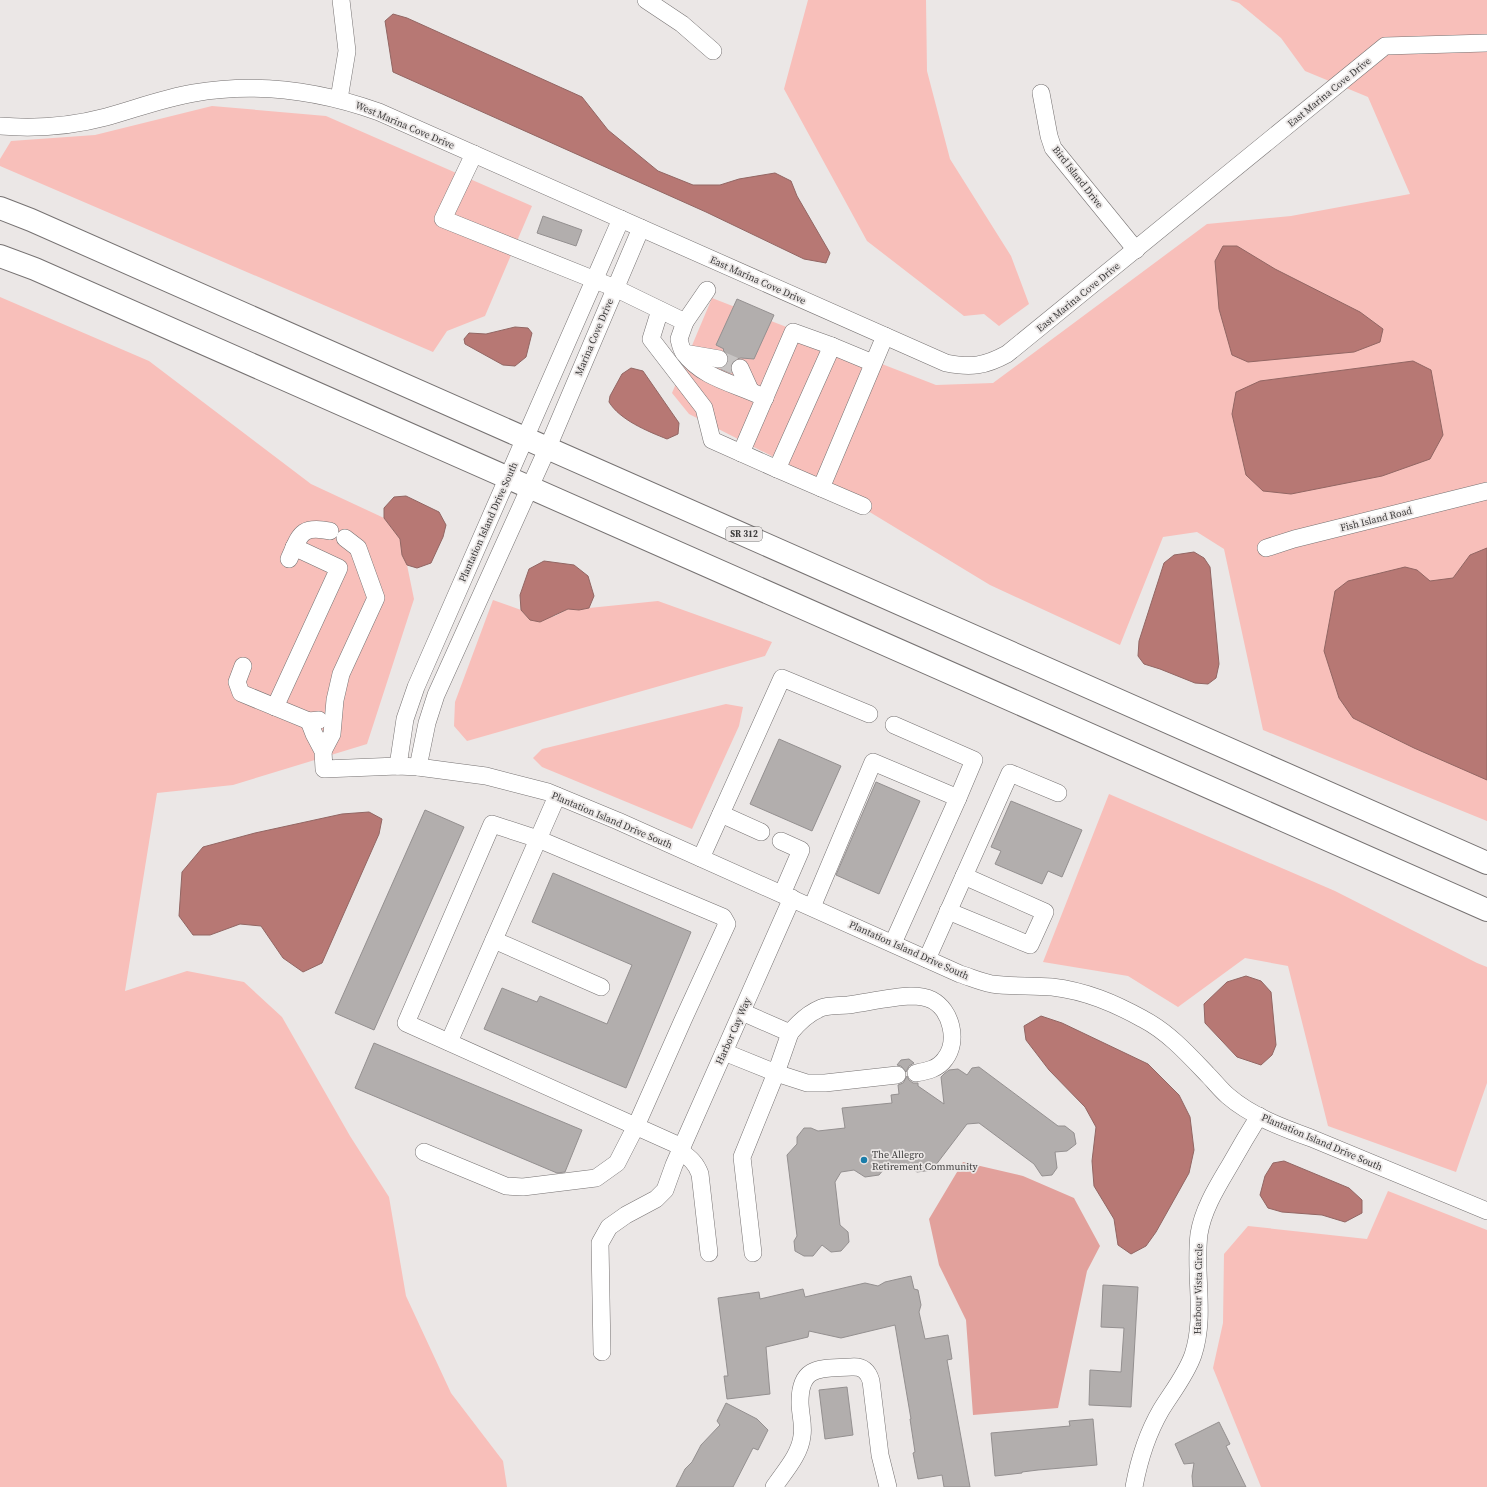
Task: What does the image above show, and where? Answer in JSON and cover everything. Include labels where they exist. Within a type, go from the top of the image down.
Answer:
[{"type":"main road","name":"SR 312","points":[[0,208],[31,220],[526,437],[1487,863]]},
{"type":"main road","points":[[0,256],[35,269],[1487,910]]},
{"type":"street","points":[[339,99],[347,51],[341,0]]},
{"type":"street","points":[[646,0],[682,24],[713,51]]},
{"type":"street","name":"East Marina Cove Drive","points":[[631,223],[946,363],[961,366],[977,366],[993,362],[1007,354],[1385,46],[1487,43]]},
{"type":"street","name":"West Marina Cove Drive","points":[[0,126],[37,127],[76,123],[105,117],[156,101],[194,92],[235,88],[277,89],[306,92],[339,99],[379,112],[631,223]]},
{"type":"street","name":"Bird Island Drive","points":[[1041,93],[1049,136],[1053,148],[1136,250]]},
{"type":"street","points":[[474,154],[443,219],[615,288],[685,322]]},
{"type":"street","points":[[526,437],[594,280],[631,223]]},
{"type":"street","name":"Marina Cove Drive","points":[[548,447],[615,288],[631,223]]},
{"type":"street","points":[[707,290],[685,322],[679,339],[684,353],[706,374],[757,394]]},
{"type":"street","points":[[660,310],[651,339],[704,408],[712,440],[863,506]]},
{"type":"street","points":[[741,453],[757,394],[793,332],[873,363]]},
{"type":"street","points":[[821,488],[884,336]]},
{"type":"street","points":[[778,469],[832,346]]},
{"type":"street","points":[[684,353],[719,359]]},
{"type":"street","points":[[740,368],[757,394]]},
{"type":"street","name":"Plantation Island Drive South","points":[[398,766],[405,719],[416,687],[526,437]]},
{"type":"street","points":[[418,767],[427,723],[436,695],[548,447]]},
{"type":"street","name":"Fish Island Road","points":[[1266,548],[1487,491]]},
{"type":"street","points":[[275,707],[339,568],[292,553],[300,536],[307,530],[316,528],[337,535],[358,548],[376,598],[340,674],[335,700],[332,734],[323,750]]},
{"type":"street","points":[[243,666],[237,682],[242,693],[309,721],[333,719]]},
{"type":"street","points":[[701,858],[782,678],[869,714]]},
{"type":"street","points":[[309,721],[323,750]]},
{"type":"street","points":[[893,943],[974,760],[894,725]]},
{"type":"street","name":"Plantation Island Drive South","points":[[323,750],[324,768],[398,766],[418,767],[486,776],[548,792],[812,907],[960,974],[990,983],[1010,986],[1052,987],[1091,995],[1121,1007],[1145,1020],[1192,1057],[1228,1096],[1259,1116],[1283,1128],[1319,1141],[1487,1211]]},
{"type":"street","points":[[812,907],[873,762],[958,798]]},
{"type":"street","points":[[927,959],[1010,773],[1058,793]]},
{"type":"street","points":[[449,1042],[557,796]]},
{"type":"street","points":[[721,814],[761,832]]},
{"type":"street","points":[[424,1152],[506,1186],[523,1187],[596,1178],[617,1163],[636,1126],[682,1020],[727,924],[723,917],[538,839],[492,824],[406,1023],[636,1126],[679,1154],[691,1159],[698,1166],[700,1174],[709,1253]]},
{"type":"street","name":"Harbor Cay Way","points":[[602,1352],[600,1243],[609,1227],[626,1215],[656,1199],[665,1190],[679,1154],[742,1012],[787,896],[801,850],[781,841]]},
{"type":"street","points":[[948,911],[1030,945],[1045,912],[964,876]]},
{"type":"street","points":[[494,940],[601,986]]},
{"type":"street","points":[[753,1253],[742,1157],[776,1073],[790,1033],[797,1025],[821,1008],[912,996],[924,997],[933,1001],[942,1008],[948,1017],[951,1025],[952,1039],[946,1058],[938,1066],[930,1070],[916,1072]]},
{"type":"street","points":[[742,1012],[790,1033]]},
{"type":"street","points":[[724,1052],[776,1073],[807,1083],[825,1083],[897,1075]]},
{"type":"street","name":"Harbour Vista Circle","points":[[1134,1487],[1142,1450],[1152,1426],[1180,1381],[1198,1339],[1200,1320],[1199,1234],[1205,1211],[1212,1195],[1259,1116]]},
{"type":"street","points":[[774,1487],[797,1452],[802,1438],[803,1423],[800,1402],[805,1377],[817,1369],[857,1366],[864,1369],[868,1374],[870,1381],[880,1455],[888,1487]]},
{"type":"shaded area","points":[[808,0],[926,0],[927,71],[950,159],[1011,256],[1029,304],[999,326],[984,314],[964,316],[867,241],[784,89]]},
{"type":"shaded area","points":[[1230,0],[1487,0],[1487,821],[1263,730],[1224,549],[1197,532],[1163,537],[1120,645],[990,585],[807,474],[689,414],[672,393],[712,298],[936,385],[993,383],[1207,224],[1291,216],[1410,194],[1368,97],[1305,71],[1281,38],[1239,3]]},
{"type":"shaded area","points":[[393,14],[407,18],[582,97],[608,130],[658,171],[693,185],[720,185],[739,179],[775,173],[791,181],[797,196],[830,253],[826,263],[804,259],[706,212],[393,72],[385,21]]},
{"type":"shaded area","points":[[212,106],[326,116],[532,206],[485,316],[447,331],[433,352],[0,166],[0,159],[11,141],[95,135]]},
{"type":"shaded area","points":[[1223,246],[1237,246],[1275,269],[1360,312],[1383,329],[1380,342],[1354,352],[1248,362],[1232,355],[1219,309],[1215,261]]},
{"type":"shaded area","points":[[0,297],[149,361],[311,484],[384,518],[400,539],[402,555],[407,565],[414,599],[367,744],[233,785],[157,793],[125,991],[187,971],[244,982],[282,1017],[350,1136],[389,1197],[406,1296],[451,1393],[503,1461],[507,1487],[0,1487]]},
{"type":"shaded area","points":[[515,327],[528,328],[532,333],[526,357],[515,366],[503,365],[465,344],[464,339],[469,333],[486,334]]},
{"type":"shaded area","points":[[1413,361],[1431,370],[1443,435],[1430,459],[1382,476],[1291,494],[1263,491],[1246,475],[1232,414],[1236,392],[1260,381]]},
{"type":"shaded area","points":[[631,368],[643,371],[679,423],[678,434],[667,439],[651,432],[627,420],[609,402],[610,396],[622,374]]},
{"type":"shaded area","points":[[406,496],[439,512],[446,525],[443,537],[431,563],[417,568],[407,565],[402,555],[400,539],[384,518],[384,508],[394,497]]},
{"type":"shaded area","points":[[1487,548],[1487,780],[1414,748],[1353,718],[1339,698],[1324,651],[1335,591],[1348,581],[1405,567],[1417,570],[1430,581],[1453,578],[1470,555]]},
{"type":"shaded area","points":[[1194,552],[1204,558],[1210,567],[1219,664],[1216,678],[1208,684],[1195,683],[1144,664],[1138,656],[1139,641],[1164,563],[1174,555]]},
{"type":"shaded area","points":[[544,561],[574,565],[588,576],[594,596],[589,608],[579,610],[568,609],[540,622],[530,620],[521,610],[520,595],[529,569]]},
{"type":"shaded area","points":[[493,600],[521,610],[530,620],[555,616],[568,609],[579,610],[658,601],[772,642],[765,656],[467,741],[454,726],[455,702]]},
{"type":"shaded area","points":[[726,704],[743,707],[739,726],[692,829],[542,767],[533,758],[542,749]]},
{"type":"shaded area","points":[[1109,794],[1335,891],[1487,967],[1487,1083],[1456,1172],[1328,1126],[1288,966],[1245,958],[1178,1007],[1128,976],[1043,962]]},
{"type":"shaded area","points":[[369,812],[382,819],[379,834],[322,963],[303,972],[283,958],[261,926],[240,924],[210,935],[193,935],[179,916],[182,872],[203,847],[255,833],[342,814]]},
{"type":"shaded area","points":[[1246,976],[1261,981],[1271,992],[1276,1045],[1272,1055],[1261,1065],[1237,1057],[1205,1023],[1204,1004],[1227,982]]},
{"type":"shaded area","points":[[1041,1016],[1062,1023],[1148,1064],[1179,1095],[1190,1117],[1194,1150],[1189,1173],[1156,1232],[1146,1246],[1131,1254],[1118,1245],[1114,1219],[1094,1186],[1092,1161],[1096,1127],[1085,1107],[1049,1070],[1026,1040],[1024,1026]]},
{"type":"shaded area","points":[[1284,1161],[1349,1188],[1362,1200],[1362,1213],[1345,1222],[1322,1215],[1282,1212],[1268,1208],[1260,1195],[1265,1176],[1273,1163]]},
{"type":"shaded area","points":[[963,1162],[1023,1176],[1074,1198],[1100,1246],[1087,1271],[1058,1408],[973,1415],[966,1320],[939,1265],[929,1219]]},
{"type":"shaded area","points":[[1388,1191],[1487,1230],[1487,1487],[1261,1487],[1213,1368],[1223,1323],[1224,1254],[1248,1226],[1367,1239]]},
{"type":"building","points":[[543,216],[582,230],[576,246],[537,233]]},
{"type":"building","points":[[737,299],[774,315],[754,359],[736,359],[730,367],[731,373],[721,369],[727,365],[729,361],[728,356],[723,350],[724,349],[716,345]]},
{"type":"building","points":[[779,739],[841,766],[812,831],[750,804]]},
{"type":"building","points":[[876,782],[920,801],[879,894],[836,875]]},
{"type":"building","points":[[1011,801],[1082,830],[1062,877],[1048,871],[1042,884],[995,864],[1001,851],[991,847]]},
{"type":"building","points":[[425,810],[464,827],[374,1030],[335,1013]]},
{"type":"building","points":[[553,873],[691,932],[626,1088],[484,1029],[502,988],[537,1002],[540,996],[607,1024],[632,965],[532,922]]},
{"type":"building","points":[[374,1043],[582,1130],[565,1172],[557,1173],[355,1088]]},
{"type":"building","points":[[909,1059],[914,1063],[909,1066],[906,1072],[901,1066],[897,1065],[901,1060]]},
{"type":"building","name":"The Allegro Retirement Community","points":[[979,1067],[1058,1126],[1065,1126],[1074,1133],[1076,1144],[1067,1151],[1055,1152],[1057,1168],[1052,1175],[1042,1176],[1034,1164],[979,1123],[967,1124],[932,1170],[917,1172],[908,1166],[884,1169],[879,1175],[865,1177],[854,1170],[841,1172],[835,1182],[840,1225],[848,1232],[849,1242],[841,1251],[831,1252],[822,1245],[813,1256],[804,1256],[795,1251],[794,1241],[797,1236],[787,1155],[797,1144],[797,1137],[804,1128],[811,1128],[818,1131],[845,1128],[842,1108],[892,1103],[891,1095],[899,1094],[898,1085],[903,1083],[907,1076],[909,1080],[913,1083],[918,1083],[918,1086],[944,1104],[941,1077],[949,1070],[958,1069],[967,1075],[972,1068]]},
{"type":"building","points":[[911,1276],[914,1289],[918,1290],[921,1305],[919,1312],[925,1339],[948,1335],[952,1359],[947,1360],[970,1487],[944,1487],[942,1475],[918,1479],[913,1453],[915,1452],[911,1419],[895,1325],[841,1338],[809,1331],[808,1337],[766,1347],[770,1394],[727,1399],[724,1376],[728,1376],[718,1298],[759,1292],[760,1299],[803,1289],[805,1297],[865,1283],[878,1286],[885,1282]]},
{"type":"building","points":[[1103,1285],[1138,1287],[1131,1407],[1089,1405],[1090,1370],[1121,1372],[1124,1328],[1101,1327]]},
{"type":"building","points":[[847,1387],[853,1435],[825,1439],[819,1390]]},
{"type":"building","points":[[726,1403],[757,1419],[768,1430],[758,1450],[753,1448],[733,1487],[676,1487],[685,1469],[692,1462],[701,1445],[720,1425],[717,1421]]},
{"type":"building","points":[[1093,1419],[1097,1465],[1038,1470],[995,1476],[991,1433],[1070,1426],[1069,1421]]},
{"type":"building","points":[[1219,1422],[1230,1444],[1226,1446],[1246,1487],[1193,1487],[1192,1476],[1194,1463],[1184,1464],[1175,1444]]},
{"type":"tunnel","points":[[719,359],[740,368]]},
{"type":"place","name":"The Allegro Retirement Community","points":[[864,1160]]}]
